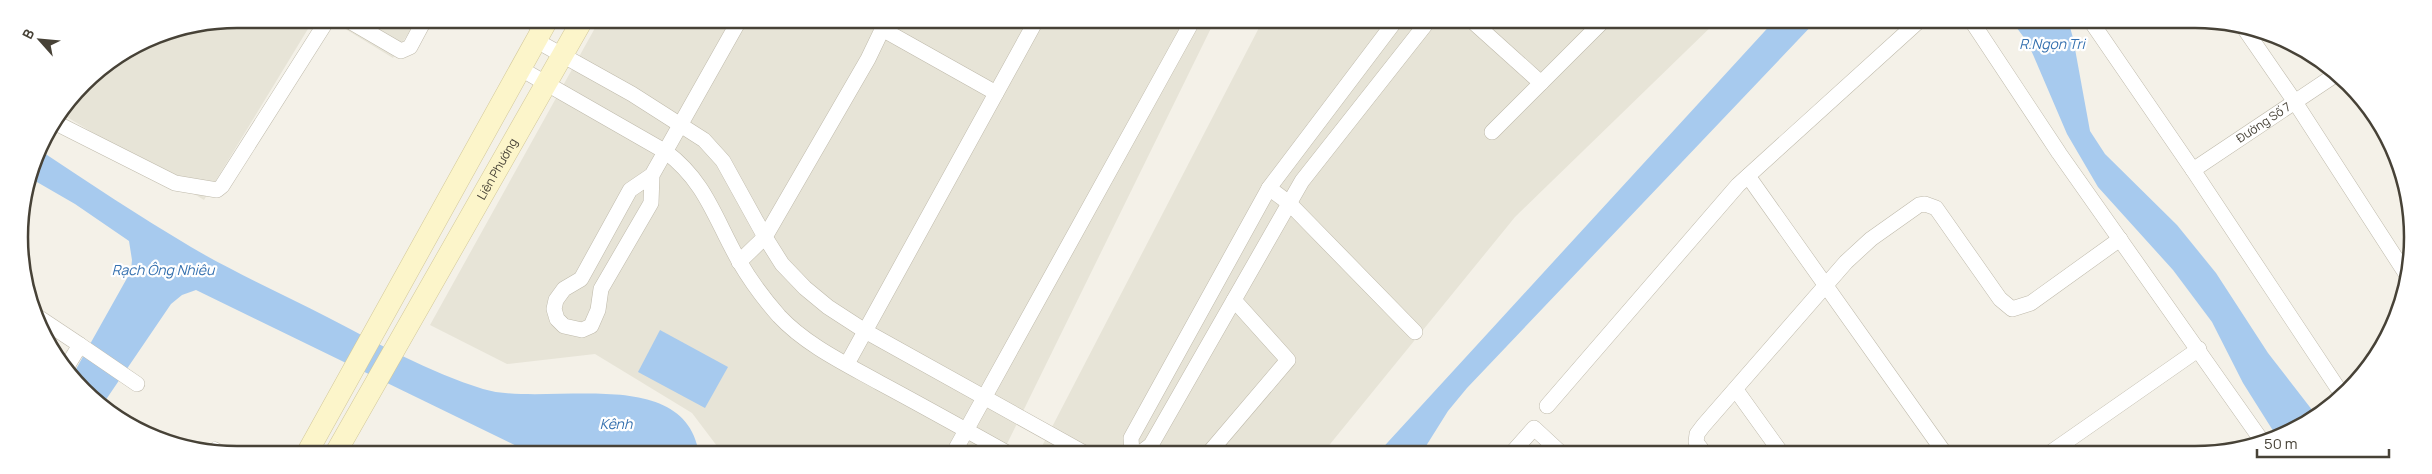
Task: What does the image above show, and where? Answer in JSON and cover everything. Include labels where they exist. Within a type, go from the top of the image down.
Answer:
[{"type":"street","points":[[60,125],[175,183],[217,190],[222,186],[322,28]]},
{"type":"street","points":[[361,28],[401,51],[410,47],[420,28]]},
{"type":"street","points":[[311,446],[521,69],[539,28]]},
{"type":"street","points":[[540,28],[564,55],[681,123],[704,140],[723,161],[782,264],[828,308],[865,331],[986,396],[1072,446]]},
{"type":"street","name":"Liên Phường","points":[[339,446],[578,28]]},
{"type":"street","points":[[652,175],[650,203],[601,289],[598,310],[591,326],[582,330],[564,326],[557,319],[554,310],[556,300],[564,289],[581,279],[618,208],[630,190],[652,175],[735,28]]},
{"type":"street","points":[[739,262],[765,237],[868,59],[880,28]]},
{"type":"street","points":[[889,28],[996,93]]},
{"type":"street","points":[[847,364],[1033,28]]},
{"type":"street","points":[[957,446],[1190,28]]},
{"type":"street","points":[[1132,446],[1131,438],[1269,188],[1390,28]]},
{"type":"street","points":[[1149,446],[1302,181],[1423,28]]},
{"type":"street","points":[[1480,28],[1541,83]]},
{"type":"street","points":[[1492,132],[1596,28]]},
{"type":"street","points":[[1547,406],[1728,195],[1911,28]]},
{"type":"street","points":[[1976,28],[2059,153],[2259,436]]},
{"type":"street","points":[[2095,28],[2193,170],[2339,389]]},
{"type":"street","points":[[2249,35],[2295,102],[2402,268]]},
{"type":"street","points":[[521,69],[666,152],[683,165],[699,184],[739,262],[755,287],[780,317],[815,345],[995,446]]},
{"type":"street","name":"Đường Số 7","points":[[2193,170],[2331,77]]},
{"type":"street","points":[[1748,176],[1940,446]]},
{"type":"street","points":[[1269,188],[1289,203],[1415,332]]},
{"type":"street","points":[[1699,446],[1696,442],[1697,434],[1846,262],[1871,239],[1913,209],[1925,204],[1931,205],[1940,213],[2000,299],[2012,309],[2018,309],[2031,302],[2120,239]]},
{"type":"street","points":[[1215,446],[1288,360],[1234,300]]},
{"type":"street","points":[[45,322],[137,384]]},
{"type":"street","points":[[70,363],[83,347]]},
{"type":"street","points":[[2060,446],[2199,349]]},
{"type":"street","points":[[1736,390],[1776,446]]},
{"type":"street","points":[[1518,446],[1534,428],[1553,446]]},
{"type":"shaded area","points":[[309,28],[204,200],[66,116],[79,99],[99,79],[132,56],[157,43],[210,29]]},
{"type":"shaded area","points":[[344,28],[411,28],[393,58]]},
{"type":"shaded area","points":[[595,28],[1211,28],[1006,446],[717,446],[692,413],[595,354],[507,364],[430,325]]},
{"type":"shaded area","points":[[1259,28],[1710,28],[1515,217],[1329,446],[1042,446]]},
{"type":"water","points":[[1768,28],[1809,28],[1467,388],[1448,411],[1426,446],[1384,446]]},
{"type":"water","name":"R.Ngọn Tri","points":[[2017,28],[2070,28],[2090,131],[2105,154],[2177,225],[2216,273],[2268,353],[2312,410],[2274,431],[2243,383],[2212,322],[2173,270],[2098,187],[2067,134],[2028,43]]},
{"type":"water","name":"Rạch Ông Nhiêu","points":[[45,153],[208,257],[424,366],[483,389],[510,393],[609,394],[641,398],[668,408],[688,426],[696,446],[517,446],[196,290],[182,295],[171,304],[106,400],[75,370],[131,271],[132,260],[129,241],[75,204],[36,181]]},
{"type":"water","points":[[660,330],[728,367],[705,408],[638,372]]},
{"type":"water label","name":"Kênh","points":[[616,424]]}]
